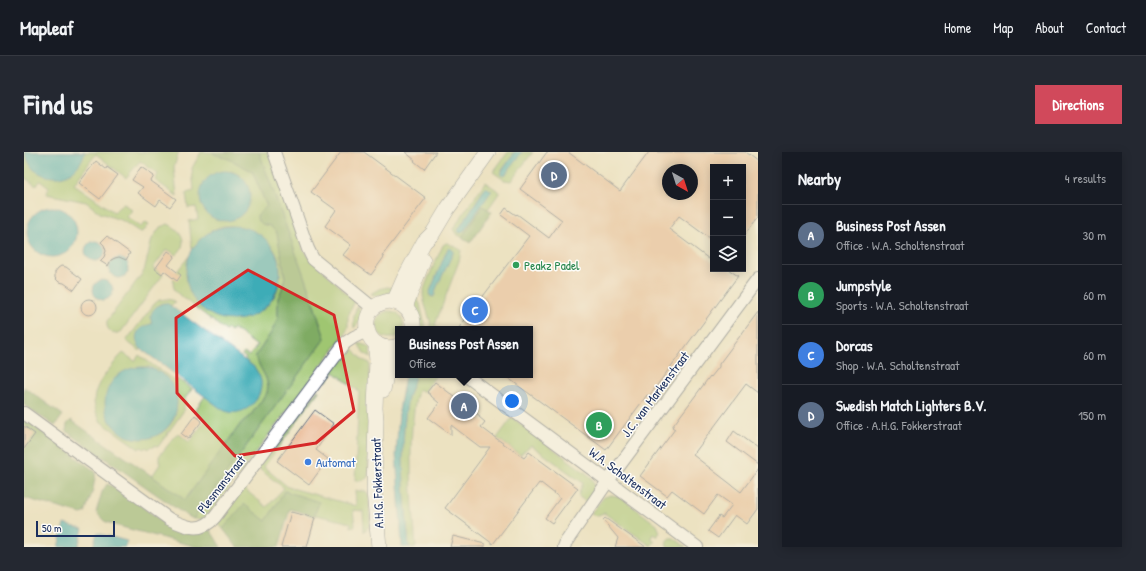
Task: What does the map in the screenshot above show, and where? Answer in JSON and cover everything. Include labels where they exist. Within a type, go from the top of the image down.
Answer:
[{"type":"street","points":[[274,152],[308,249],[313,259],[373,308]]},
{"type":"street","points":[[400,304],[404,279],[424,242],[433,233],[448,208],[488,152]]},
{"type":"street","name":"J.C. van Markenstraat","points":[[564,547],[608,481],[758,279]]},
{"type":"street","points":[[395,347],[386,348],[377,344],[369,336],[366,325],[369,313],[373,308],[383,302],[400,304],[412,317],[413,326]]},
{"type":"street","name":"Plesmanstraat","points":[[24,413],[169,519],[180,525],[200,528],[210,523],[215,517],[345,343],[367,331]]},
{"type":"street","name":"A.H.G. Fokkerstraat","points":[[377,344],[374,490],[379,547]]},
{"type":"street","name":"A.H.G. Fokkerstraat","points":[[376,420],[389,363],[395,350]]},
{"type":"street","name":"W.A. Scholtenstraat","points":[[470,378],[697,547]]},
{"type":"highlighted area","points":[[248,270],[334,315],[354,411],[316,443],[235,456],[177,393],[176,318]]},
{"type":"green space","points":[[24,152],[179,152],[174,167],[177,196],[155,180],[158,174],[140,161],[126,178],[96,154],[74,184],[114,212],[123,203],[132,210],[127,217],[141,227],[146,222],[149,224],[144,231],[141,232],[123,221],[100,213],[86,202],[46,194],[49,188],[40,181],[36,186],[24,177]]},
{"type":"green space","points":[[201,152],[212,152],[252,171],[267,207],[257,215],[262,224],[270,226],[277,233],[285,277],[278,298],[278,318],[271,333],[255,357],[266,378],[268,386],[267,393],[250,416],[242,422],[185,500],[152,476],[160,464],[159,456],[178,433],[189,442],[206,420],[194,412],[205,396],[221,408],[232,412],[259,376],[254,367],[245,360],[246,358],[242,355],[244,353],[249,356],[257,346],[233,328],[231,331],[228,329],[226,331],[177,293],[173,283],[174,278],[189,256],[186,277],[189,290],[201,308],[264,309],[274,297],[280,278],[280,265],[276,252],[272,247],[266,242],[230,226],[219,227],[208,233],[192,249],[189,221],[198,219],[196,207],[188,208],[186,193],[194,191],[192,168]],"holes":[[[231,171],[241,176],[214,218],[206,211]]]},
{"type":"green space","points":[[212,152],[259,152],[325,338],[193,519],[66,431],[67,424],[71,420],[185,500],[242,422],[250,416],[267,393],[268,386],[266,378],[255,357],[271,333],[278,318],[278,298],[285,277],[277,233],[270,226],[262,224],[257,219],[257,215],[267,206],[252,171]]},
{"type":"green space","points":[[259,152],[268,152],[304,252],[355,301],[348,316],[348,327],[345,334],[215,506],[201,520],[193,519],[325,338]]},
{"type":"green space","points":[[508,152],[515,152],[500,173],[503,176],[522,152],[533,152],[511,181],[504,180],[493,172]]},
{"type":"green space","points":[[485,182],[500,192],[488,209],[483,207],[462,237],[456,234],[453,229]],"holes":[[[484,189],[490,193],[464,231],[462,233],[458,232]]]},
{"type":"green space","points":[[483,206],[492,212],[470,243],[462,237]]},
{"type":"green space","points":[[168,224],[175,228],[182,236],[182,248],[176,255],[167,249],[153,268],[163,275],[121,332],[113,333],[107,327],[107,321],[144,271],[152,239],[160,227]]},
{"type":"green space","points":[[448,243],[461,250],[459,261],[435,325],[436,326],[431,326],[423,295],[428,278],[443,245]],"holes":[[[449,248],[453,253],[436,289],[434,297],[430,296],[429,294]]]},
{"type":"green space","points":[[387,287],[394,288],[389,293],[383,295],[370,294],[379,289]]},
{"type":"green space","points":[[415,296],[420,304],[425,326],[420,326],[415,304]]},
{"type":"green space","points":[[166,299],[175,302],[171,306],[164,303],[158,305],[151,317],[152,325],[139,330],[137,340],[141,349],[140,351],[126,341],[154,304],[159,300]]},
{"type":"green space","points":[[358,306],[360,318],[354,328],[355,311]]},
{"type":"green space","points":[[392,311],[402,318],[403,326],[395,326],[395,337],[384,337],[377,330],[377,319],[381,314]]},
{"type":"green space","points":[[358,343],[370,348],[371,357],[364,353]]},
{"type":"green space","points":[[351,346],[363,360],[370,363],[368,477],[359,481],[355,481],[359,391],[334,372],[326,382],[325,380],[347,347]]},
{"type":"green space","points":[[123,353],[135,361],[139,355],[175,381],[177,379],[192,389],[184,400],[186,403],[183,408],[185,409],[158,447],[155,445],[153,448],[151,446],[148,449],[146,447],[144,449],[141,447],[139,449],[101,422],[96,412],[94,403],[97,387]],"holes":[[[151,367],[177,394],[174,416],[166,430],[160,434],[139,437],[125,435],[116,429],[134,369]]]},
{"type":"green space","points":[[414,378],[434,378],[424,392],[419,389],[415,403],[411,458],[416,547],[409,547],[404,493],[403,439],[407,403]]},
{"type":"green space","points":[[24,387],[63,415],[55,426],[24,405]]},
{"type":"green space","points":[[318,390],[319,391],[264,467],[288,487],[356,506],[355,491],[366,491],[369,496],[370,525],[364,532],[363,511],[353,510],[355,526],[351,527],[351,523],[316,515],[314,516],[319,503],[285,491],[266,521],[244,505],[223,529],[217,522],[243,488],[267,507],[284,488],[258,468]]},
{"type":"green space","points":[[24,418],[96,472],[93,490],[85,513],[81,514],[24,498]]},
{"type":"green space","points":[[511,419],[514,419],[591,477],[594,487],[591,496],[586,502],[578,496],[583,483],[531,445],[520,455],[497,438]]},
{"type":"green space","points":[[107,484],[118,489],[166,524],[181,530],[211,531],[221,547],[197,547],[104,521],[96,512],[102,492]]},
{"type":"green space","points":[[285,491],[319,502],[314,516],[290,509],[279,547],[237,547],[223,529],[244,504],[266,521]]},
{"type":"green space","points":[[611,495],[622,498],[657,525],[660,532],[657,537],[653,534],[651,538],[655,541],[651,546],[604,513],[595,516],[591,513],[604,497]]},
{"type":"green space","points":[[670,538],[674,538],[686,547],[667,547],[666,544]]},
{"type":"water","points":[[25,152],[85,152],[80,164],[76,168],[66,175],[54,177],[43,175],[33,169]]},
{"type":"water","points":[[515,152],[522,152],[503,176],[500,174]]},
{"type":"water","points":[[225,171],[235,173],[243,178],[248,186],[250,196],[248,206],[243,214],[235,219],[225,221],[215,219],[207,214],[202,206],[200,196],[202,186],[207,178],[215,173]]},
{"type":"water","points":[[486,187],[492,191],[464,231],[462,233],[458,232],[458,230]]},
{"type":"water","points":[[52,207],[62,209],[70,214],[75,222],[77,232],[75,242],[70,250],[62,255],[52,257],[42,255],[34,250],[29,242],[27,232],[29,222],[34,214],[42,209]]},
{"type":"water","points":[[233,226],[251,229],[266,240],[277,255],[280,273],[277,291],[266,306],[251,317],[233,320],[215,317],[200,306],[189,291],[186,273],[189,255],[200,240],[215,229]]},
{"type":"water","points":[[91,241],[99,241],[105,247],[105,255],[99,261],[91,261],[85,255],[85,247]]},
{"type":"water","points":[[449,248],[453,250],[453,253],[436,289],[435,295],[432,297],[429,294]]},
{"type":"water","points":[[119,258],[126,261],[129,268],[126,275],[119,278],[112,275],[109,268],[112,261]]},
{"type":"water","points":[[99,280],[107,280],[113,286],[113,294],[107,300],[99,300],[93,294],[93,286]]},
{"type":"water","points":[[164,303],[168,304],[254,367],[261,379],[261,389],[255,402],[250,407],[237,412],[223,410],[141,349],[138,345],[136,336],[143,327],[152,324],[151,314],[157,306]]},
{"type":"water","points":[[141,367],[161,373],[171,383],[177,403],[171,423],[161,433],[141,439],[121,433],[111,423],[105,403],[111,383],[121,373]]},
{"type":"water","points":[[404,378],[414,378],[408,399],[403,439],[409,547],[402,547],[396,455],[399,411]]},
{"type":"water","points":[[64,524],[83,529],[78,547],[58,547]]},
{"type":"water","points":[[97,533],[127,541],[125,547],[93,547]]},
{"type":"building","points":[[341,152],[364,152],[426,198],[382,256],[384,257],[371,275],[343,255],[351,245],[325,226],[336,210],[311,192]]},
{"type":"building","points":[[405,152],[436,152],[424,169]]},
{"type":"building","points":[[547,152],[568,152],[620,191],[649,152],[745,152],[758,162],[758,217],[746,233],[746,164],[710,164],[710,239],[679,216],[669,229],[710,260],[710,272],[732,272],[738,276],[649,396],[647,395],[606,450],[508,378],[533,378],[533,326],[460,326],[529,236],[501,215],[506,208],[516,215],[517,214],[549,238],[562,220],[520,189]]},
{"type":"building","points":[[96,161],[106,169],[107,167],[118,175],[100,199],[79,183]]},
{"type":"building","points":[[141,167],[154,176],[151,181],[176,199],[170,207],[160,200],[156,206],[138,193],[143,187],[132,180]]},
{"type":"building","points":[[107,236],[130,253],[126,260],[119,257],[115,258],[111,260],[108,266],[100,261],[104,257],[106,251],[101,242]]},
{"type":"building","points":[[168,251],[175,256],[168,265],[181,275],[177,281],[164,271],[162,274],[155,269]]},
{"type":"building","points":[[61,266],[66,267],[82,279],[74,290],[64,283],[59,282],[55,278],[55,272]]},
{"type":"building","points":[[86,299],[92,299],[97,304],[95,313],[92,315],[86,315],[81,310],[81,304]]},
{"type":"building","points":[[758,312],[758,393],[746,384],[693,455],[741,492],[758,469],[758,509],[747,524],[735,515],[718,538],[708,531],[719,516],[722,518],[732,505],[718,495],[704,514],[672,490],[667,496],[640,476],[675,429],[672,427],[710,376],[711,377],[719,367],[719,364]]},
{"type":"building","points":[[435,382],[480,416],[479,417],[485,422],[481,427],[497,439],[524,458],[529,452],[578,488],[552,523],[545,518],[560,498],[541,483],[539,483],[493,544],[445,508],[490,447],[480,447],[451,425],[451,435],[428,418],[439,403],[427,392]]},
{"type":"building","points":[[315,410],[334,424],[316,450],[328,459],[309,485],[277,461]]},
{"type":"building","points":[[195,415],[202,421],[188,439],[181,434]]},
{"type":"building","points":[[24,426],[35,434],[24,449]]},
{"type":"building","points":[[734,431],[758,449],[758,465],[727,442]]},
{"type":"building","points":[[291,512],[315,518],[307,547],[281,547]]},
{"type":"building","points":[[605,518],[646,547],[615,547],[618,538],[603,520]]},
{"type":"building","points":[[453,536],[485,544],[485,547],[450,547]]},
{"type":"place","name":"Swedish Match Lighters B.V.","points":[[554,175]]},
{"type":"place","name":"Peakz Padel","points":[[516,265]]},
{"type":"place","name":"Dorcas","points":[[475,310]]},
{"type":"place","name":"Business Post Assen","points":[[464,406]]},
{"type":"place","name":"Jumpstyle","points":[[599,425]]},
{"type":"place","name":"Automat","points":[[308,462]]}]
